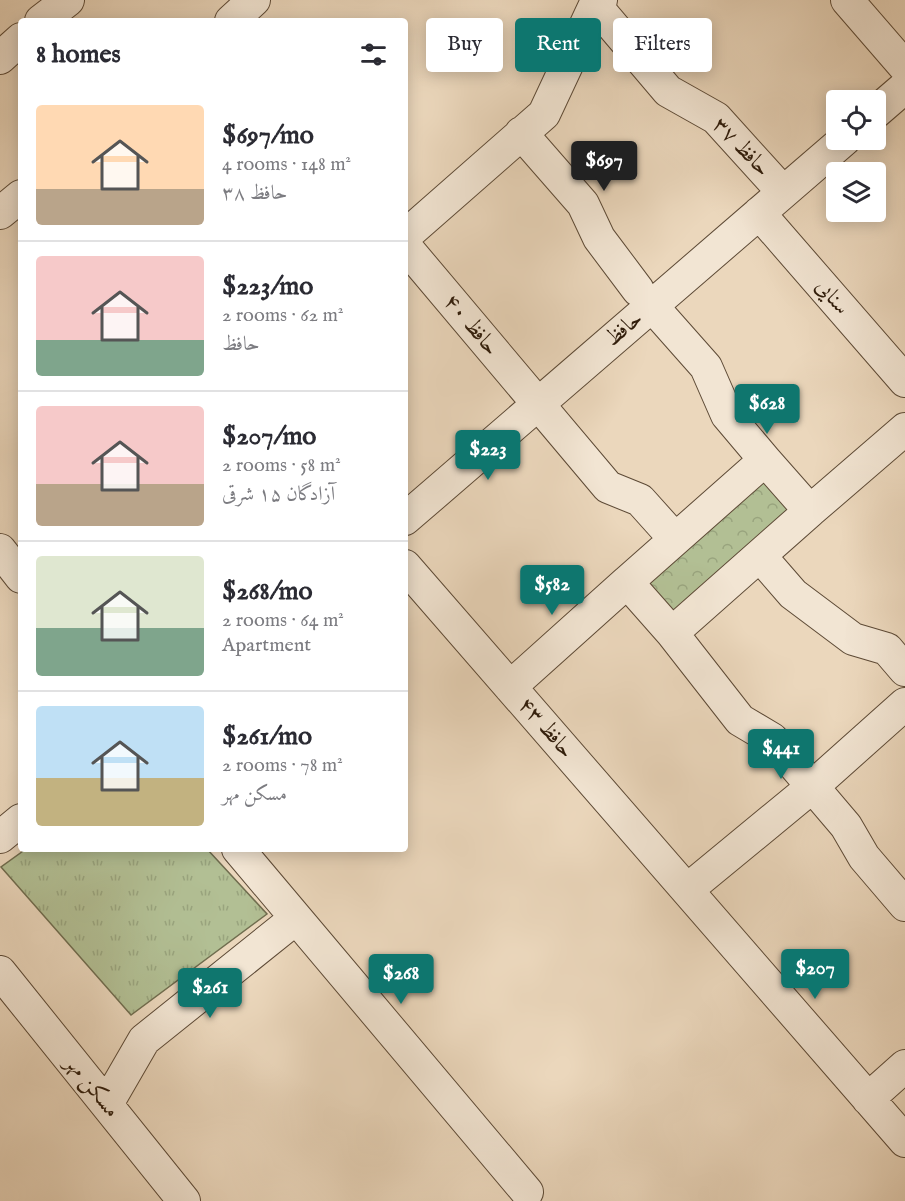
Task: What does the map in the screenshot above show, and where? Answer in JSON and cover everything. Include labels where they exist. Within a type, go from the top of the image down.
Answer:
[{"type":"street","points":[[35,18],[37,0]]},
{"type":"street","points":[[45,18],[68,0]]},
{"type":"street","points":[[234,18],[254,0]]},
{"type":"street","points":[[847,0],[905,67]]},
{"type":"street","points":[[408,233],[544,114],[598,3]]},
{"type":"street","name":"حافظ ۳۷","points":[[598,3],[668,91],[716,118],[783,192]]},
{"type":"street","points":[[0,58],[18,42]]},
{"type":"street","points":[[886,103],[905,87]]},
{"type":"street","points":[[521,134],[583,204],[598,238],[645,298],[706,368],[727,415],[810,511]]},
{"type":"street","name":"حافظ","points":[[408,516],[538,405],[645,298],[759,213],[832,150]]},
{"type":"street","points":[[0,213],[18,198]]},
{"type":"street","name":"سنایی","points":[[759,213],[905,381]]},
{"type":"street","name":"حافظ ۴۰","points":[[408,250],[608,487],[640,500],[675,539]]},
{"type":"street","points":[[672,633],[905,429]]},
{"type":"street","points":[[510,687],[765,460]]},
{"type":"street","points":[[0,550],[18,573]]},
{"type":"street","points":[[760,556],[793,594],[853,639],[887,649],[905,670]]},
{"type":"street","name":"حافظ ۴۳","points":[[408,569],[905,1142]]},
{"type":"street","points":[[627,582],[672,633],[740,720],[772,739],[846,826],[864,857],[905,904]]},
{"type":"street","points":[[687,890],[812,787],[905,704]]},
{"type":"street","points":[[0,837],[18,822]]},
{"type":"street","points":[[240,852],[527,1191]]},
{"type":"street","points":[[107,1104],[144,1040],[295,919]]},
{"type":"street","name":"مسکن مهر","points":[[1,974],[184,1201]]},
{"type":"street","points":[[868,1099],[905,1066]]},
{"type":"green space","points":[[763,478],[791,510],[674,613],[646,581]]},
{"type":"green space","points":[[22,852],[210,852],[267,914],[131,1015],[1,867]]}]
